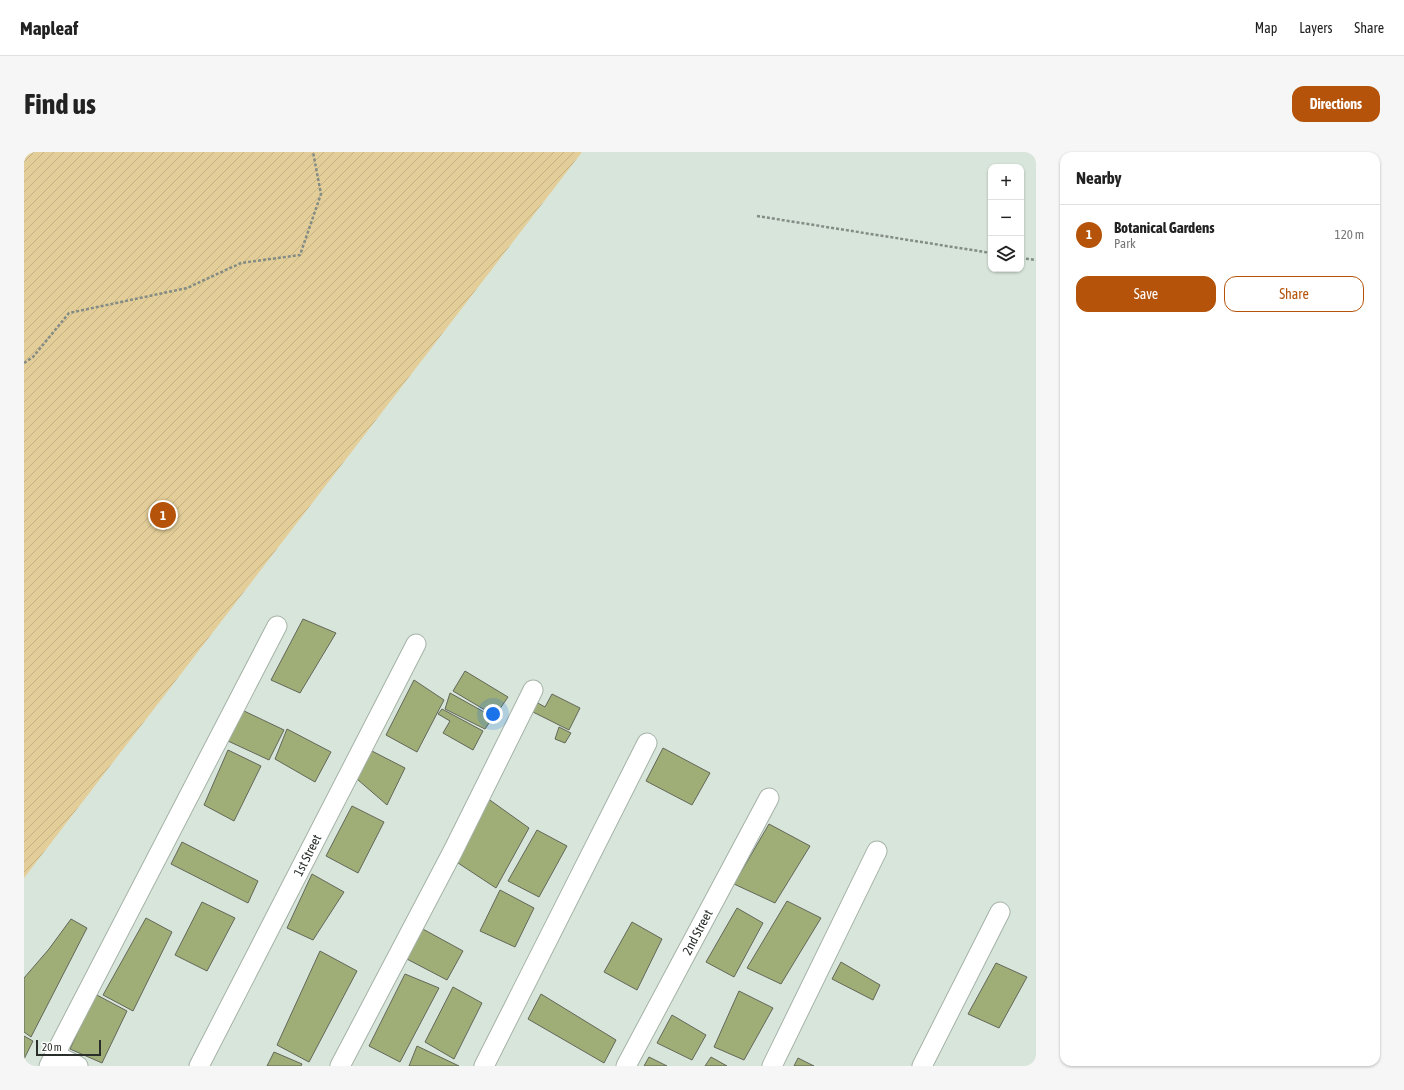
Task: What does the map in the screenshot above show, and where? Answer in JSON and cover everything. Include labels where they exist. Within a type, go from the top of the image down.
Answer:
[{"type":"street","points":[[78,1066],[52,1061],[277,626]]},
{"type":"street","name":"1st Street","points":[[199,1066],[416,644]]},
{"type":"street","points":[[340,1066],[453,851],[533,690]]},
{"type":"street","points":[[484,1066],[647,743]]},
{"type":"street","name":"2nd Street","points":[[626,1066],[769,798]]},
{"type":"street","points":[[772,1066],[877,851]]},
{"type":"street","points":[[922,1066],[1000,912]]},
{"type":"path","points":[[24,363],[33,357],[69,313],[187,288],[241,263],[300,255],[321,194],[313,152]]},
{"type":"path","points":[[757,216],[988,253]]},
{"type":"path","points":[[1024,258],[1036,260]]},
{"type":"shaded area","points":[[24,152],[582,152],[24,878]]},
{"type":"building","points":[[303,619],[336,633],[300,693],[271,680]]},
{"type":"building","points":[[465,671],[508,697],[495,716],[453,691]]},
{"type":"building","points":[[414,680],[444,700],[417,752],[386,735]]},
{"type":"building","points":[[450,693],[493,717],[485,729],[445,709]]},
{"type":"building","points":[[552,694],[580,708],[569,730],[533,712],[536,702],[545,707]]},
{"type":"building","points":[[442,709],[483,731],[473,750],[443,733],[450,721],[438,714]]},
{"type":"building","points":[[242,710],[284,730],[269,760],[228,741]]},
{"type":"building","points":[[559,727],[571,733],[565,743],[555,739]]},
{"type":"building","points":[[287,729],[331,752],[315,782],[275,759]]},
{"type":"building","points":[[663,748],[710,773],[692,805],[646,781]]},
{"type":"building","points":[[228,750],[261,766],[234,821],[204,805]]},
{"type":"building","points":[[370,750],[405,768],[387,805],[357,779]]},
{"type":"building","points":[[487,798],[529,828],[496,888],[455,861]]},
{"type":"building","points":[[352,806],[384,822],[358,873],[326,856]]},
{"type":"building","points":[[769,824],[810,846],[775,903],[734,884]]},
{"type":"building","points":[[537,830],[567,846],[539,897],[508,881]]},
{"type":"building","points":[[182,842],[258,881],[248,903],[171,864]]},
{"type":"building","points":[[312,874],[344,892],[313,940],[287,928]]},
{"type":"building","points":[[500,890],[534,908],[515,947],[480,931]]},
{"type":"building","points":[[787,901],[821,918],[781,984],[747,968]]},
{"type":"building","points":[[202,902],[235,918],[207,971],[175,955]]},
{"type":"building","points":[[737,908],[763,923],[734,977],[706,962]]},
{"type":"building","points":[[146,918],[172,932],[133,1011],[103,995]]},
{"type":"building","points":[[71,919],[87,928],[31,1037],[24,1032],[24,978],[49,949]]},
{"type":"building","points":[[632,922],[662,939],[637,990],[604,972]]},
{"type":"building","points":[[421,928],[463,951],[447,980],[405,958]]},
{"type":"building","points":[[320,951],[357,971],[309,1062],[277,1045]]},
{"type":"building","points":[[841,962],[880,985],[873,1000],[832,979]]},
{"type":"building","points":[[996,963],[1027,977],[999,1028],[968,1014]]},
{"type":"building","points":[[405,974],[439,988],[400,1062],[369,1046]]},
{"type":"building","points":[[453,987],[482,1003],[454,1059],[425,1042]]},
{"type":"building","points":[[739,991],[773,1008],[744,1060],[714,1047]]},
{"type":"building","points":[[95,994],[127,1011],[102,1063],[70,1049]]},
{"type":"building","points":[[541,994],[616,1040],[604,1063],[528,1019]]},
{"type":"building","points":[[672,1015],[706,1035],[692,1060],[657,1043]]},
{"type":"building","points":[[24,1036],[33,1041],[24,1059]]},
{"type":"building","points":[[417,1046],[459,1066],[409,1066]]},
{"type":"building","points":[[274,1052],[302,1064],[301,1066],[267,1066]]},
{"type":"building","points":[[649,1057],[667,1066],[644,1066]]},
{"type":"building","points":[[711,1057],[727,1066],[705,1066]]},
{"type":"building","points":[[798,1058],[814,1066],[794,1066]]},
{"type":"place","name":"Botanical Gardens","points":[[163,515]]}]
